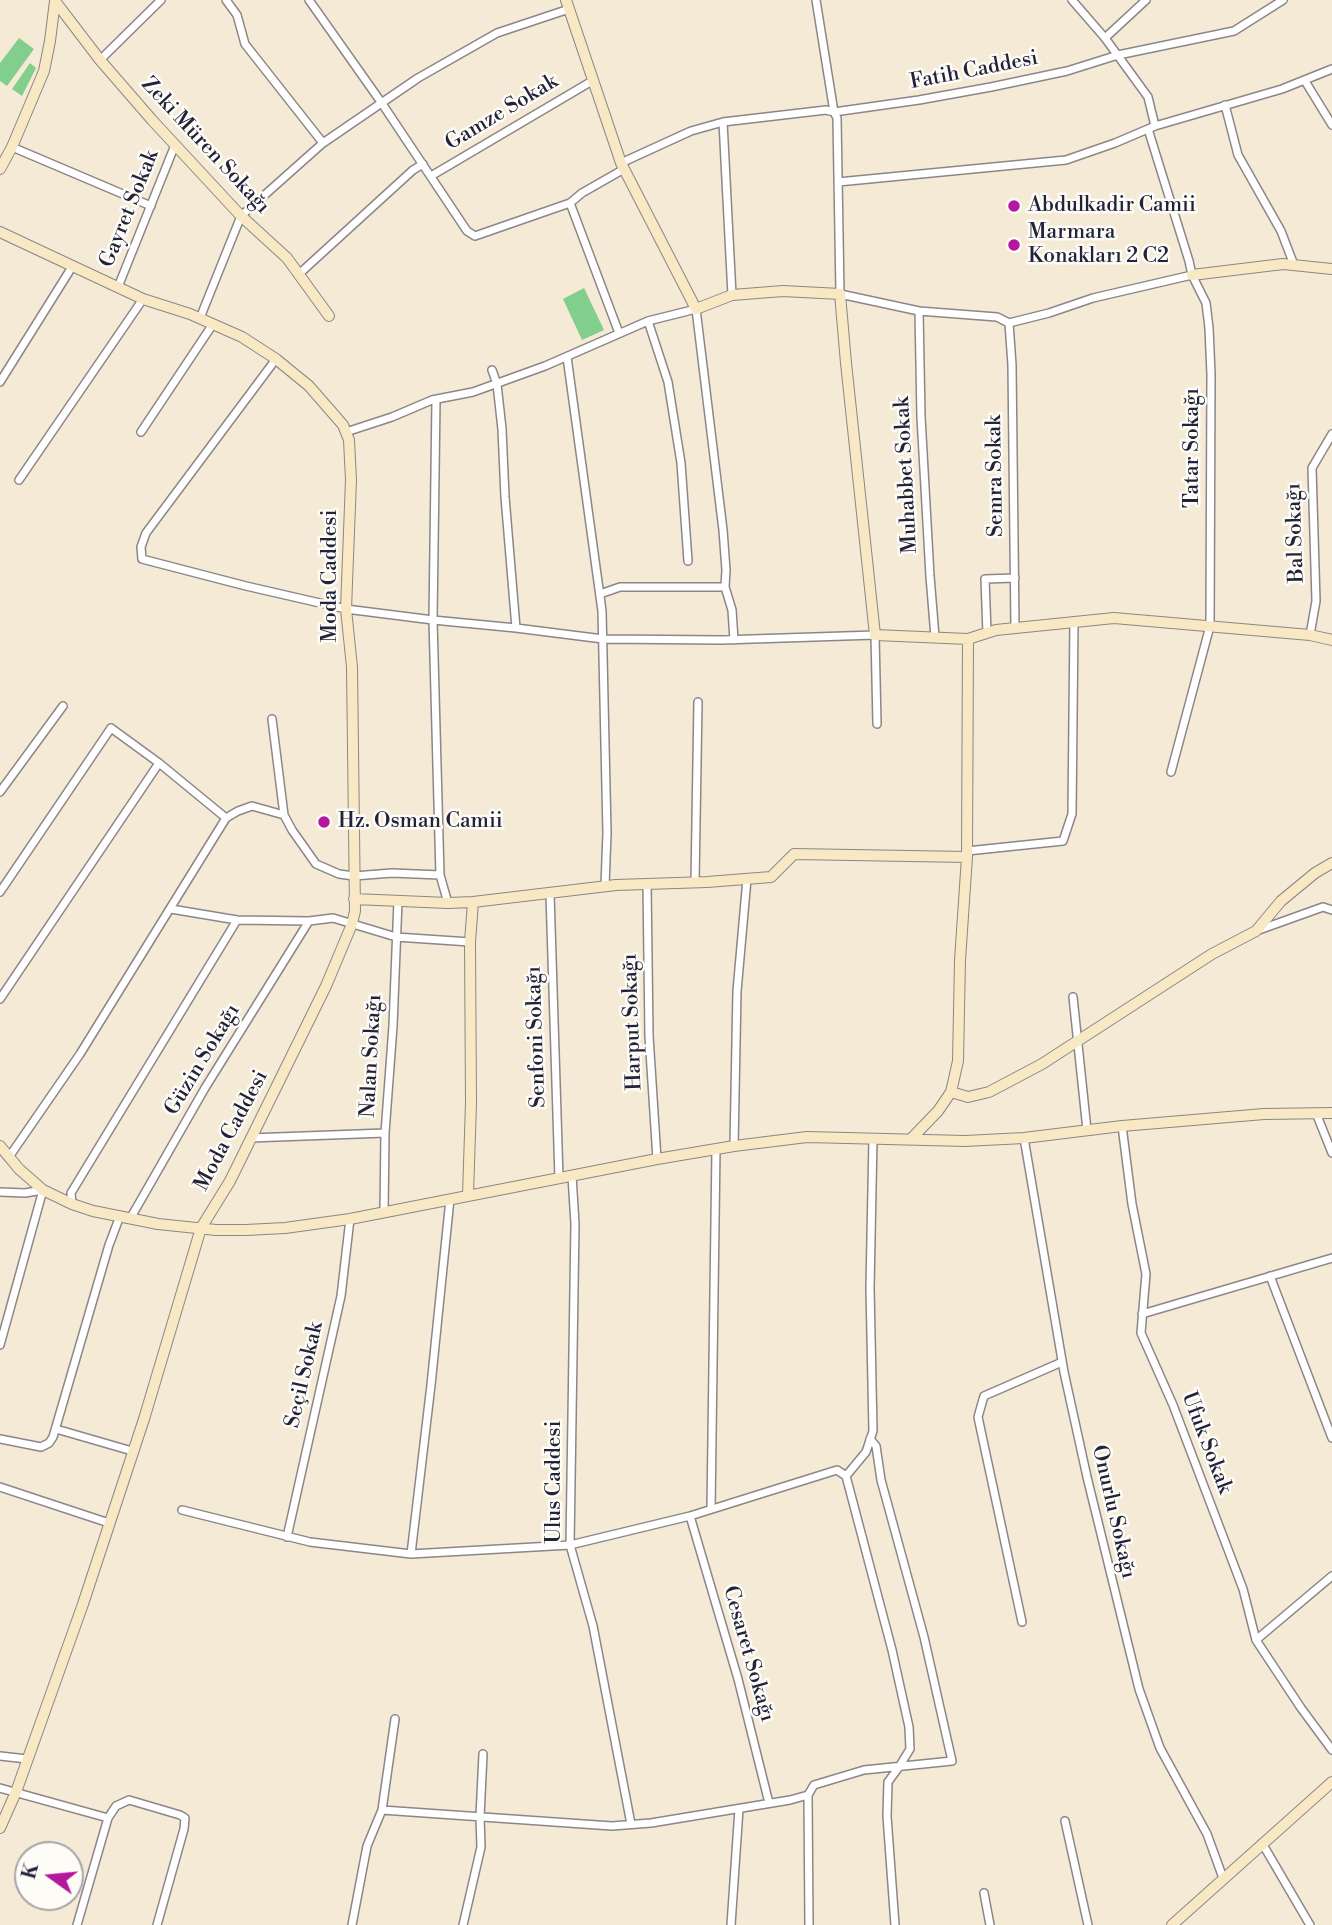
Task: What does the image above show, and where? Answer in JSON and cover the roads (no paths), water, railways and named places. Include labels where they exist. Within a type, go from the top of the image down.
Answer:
[{"type":"street","points":[[100,60],[161,0]]},
{"type":"street","points":[[226,0],[237,15],[245,44],[323,143]]},
{"type":"street","points":[[309,0],[431,176]]},
{"type":"street","points":[[816,0],[837,118],[840,294],[875,635],[877,724]]},
{"type":"street","name":"Tatar Sokağı","points":[[1072,0],[1105,38],[1148,97],[1151,127],[1192,275],[1206,303],[1211,374],[1210,626],[1171,772]]},
{"type":"street","points":[[1105,38],[1146,0]]},
{"type":"street","name":"Fatih Caddesi","points":[[431,176],[467,231],[475,236],[570,203],[623,166],[691,131],[723,121],[826,110],[834,112],[919,100],[1067,71],[1118,55],[1234,31],[1283,0]]},
{"type":"street","points":[[0,169],[44,71],[55,1]]},
{"type":"street","name":"Zeki Müren Sokağı","points":[[55,1],[100,60],[176,145],[241,216],[286,258],[329,316]]},
{"type":"street","points":[[200,318],[241,216],[323,143],[381,102],[497,33],[568,4],[623,166],[696,309],[723,530],[725,587],[732,610],[734,640]]},
{"type":"street","points":[[838,182],[1066,160],[1151,127],[1305,81],[1332,69]]},
{"type":"street","name":"Gamze Sokak","points":[[431,176],[592,81]]},
{"type":"street","points":[[1305,81],[1332,125]]},
{"type":"street","points":[[1225,106],[1238,155],[1281,232],[1294,265]]},
{"type":"street","points":[[723,121],[732,295]]},
{"type":"street","name":"Gayret Sokak","points":[[118,287],[176,145]]},
{"type":"street","points":[[12,147],[150,206]]},
{"type":"street","points":[[299,274],[413,170],[424,164]]},
{"type":"street","points":[[570,203],[619,333]]},
{"type":"street","points":[[0,232],[143,299],[200,318],[242,337],[276,359],[309,386],[327,405],[346,432],[436,400],[497,384],[648,321],[696,309],[732,295],[783,291],[840,294],[919,311],[997,317],[1009,323],[1093,298],[1192,275],[1283,264],[1332,269]]},
{"type":"street","points":[[0,382],[72,267]]},
{"type":"street","points":[[19,480],[143,299]]},
{"type":"street","name":"Muhabbet Sokak","points":[[919,311],[924,470],[935,637]]},
{"type":"street","points":[[648,321],[668,382],[681,463],[688,561]]},
{"type":"street","name":"Semra Sokak","points":[[1009,323],[1013,379],[1015,628]]},
{"type":"street","points":[[141,432],[213,324]]},
{"type":"street","points":[[567,357],[600,594],[607,832],[606,886]]},
{"type":"street","points":[[276,359],[146,533],[141,547],[142,559],[346,609],[603,639],[734,640],[875,635],[968,639],[1015,628],[1114,618],[1310,635],[1332,640]]},
{"type":"street","points":[[492,370],[497,384],[516,628]]},
{"type":"street","points":[[436,400],[433,620],[440,875],[448,903]]},
{"type":"street","name":"Moda Caddesi","points":[[0,1828],[16,1792],[83,1604],[201,1228],[230,1181],[327,986],[352,924],[355,911],[352,667],[346,609],[351,480],[349,440],[346,432]]},
{"type":"street","name":"Bal Sokağı","points":[[1310,635],[1316,601],[1312,468],[1332,434]]},
{"type":"street","points":[[987,633],[985,579],[1015,578]]},
{"type":"street","points":[[600,594],[620,587],[725,587]]},
{"type":"street","points":[[354,899],[473,902],[606,886],[771,877],[794,854],[967,854],[1063,841],[1072,814],[1074,621]]},
{"type":"street","points":[[911,1139],[938,1111],[951,1092],[958,1061],[960,960],[967,854],[968,639]]},
{"type":"street","points":[[695,882],[698,702]]},
{"type":"street","points":[[0,792],[63,706]]},
{"type":"street","points":[[272,719],[284,815],[316,864],[340,874],[354,876],[392,873],[440,875]]},
{"type":"street","points":[[0,892],[111,728],[226,818]]},
{"type":"street","points":[[0,999],[159,763]]},
{"type":"street","points":[[9,1157],[80,1054],[226,818],[252,806],[284,815]]},
{"type":"street","points":[[1256,931],[1281,901],[1315,873],[1332,863]]},
{"type":"street","points":[[734,1146],[737,990],[747,879]]},
{"type":"street","name":"Harput Sokağı","points":[[647,883],[649,1036],[657,1159]]},
{"type":"street","name":"Senfoni Sokağı","points":[[550,894],[559,1178]]},
{"type":"street","name":"Nalan Sokağı","points":[[384,1213],[385,1133],[398,901]]},
{"type":"street","points":[[468,1195],[471,1103],[470,942],[473,902]]},
{"type":"street","points":[[951,1092],[968,1097],[989,1092],[1042,1064],[1212,954],[1256,931],[1322,907],[1332,910]]},
{"type":"street","points":[[171,909],[237,920],[333,918],[396,937],[470,942]]},
{"type":"street","points":[[72,1204],[71,1193],[237,920]]},
{"type":"street","name":"Güzin Sokağı","points":[[56,1429],[109,1245],[309,920]]},
{"type":"street","points":[[1073,997],[1087,1130]]},
{"type":"street","points":[[0,1146],[43,1190],[72,1204],[158,1224],[246,1230],[351,1219],[657,1159],[807,1137],[965,1141],[1024,1138],[1122,1126],[1264,1114],[1332,1113]]},
{"type":"street","points":[[1316,1114],[1332,1153]]},
{"type":"street","name":"Ufuk Sokak","points":[[1122,1126],[1132,1204],[1146,1274],[1141,1333],[1173,1405],[1243,1589],[1256,1640],[1332,1750]]},
{"type":"street","points":[[250,1138],[385,1133]]},
{"type":"street","points":[[846,1476],[866,1451],[873,1431],[870,1288],[873,1138]]},
{"type":"street","name":"Onurlu Sokağı","points":[[1024,1138],[1062,1362],[1087,1478],[1139,1689],[1160,1748],[1207,1834],[1223,1878]]},
{"type":"street","points":[[711,1509],[716,1149]]},
{"type":"street","name":"Ulus Caddesi","points":[[572,1176],[575,1224],[570,1545],[593,1626],[631,1824]]},
{"type":"street","points":[[0,1192],[25,1193],[43,1190]]},
{"type":"street","points":[[0,1345],[43,1190]]},
{"type":"street","points":[[411,1554],[450,1199]]},
{"type":"street","name":"Seçil Sokak","points":[[287,1537],[341,1296],[351,1219]]},
{"type":"street","points":[[1142,1314],[1332,1258]]},
{"type":"street","points":[[1269,1276],[1332,1438]]},
{"type":"street","points":[[1022,1622],[978,1417],[984,1396],[1062,1362]]},
{"type":"street","points":[[0,1439],[41,1447],[49,1443],[56,1429],[132,1451]]},
{"type":"street","points":[[809,1925],[808,1795],[814,1785],[864,1770],[952,1761],[924,1637],[881,1480],[876,1446],[870,1439]]},
{"type":"street","points":[[182,1510],[310,1542],[411,1554],[570,1545],[690,1516],[837,1470],[846,1476],[892,1650],[909,1727],[909,1749],[888,1782],[890,1879],[895,1925]]},
{"type":"street","points":[[0,1489],[109,1523]]},
{"type":"street","name":"Cesaret Sokağı","points":[[690,1516],[738,1679],[769,1803]]},
{"type":"street","points":[[1256,1640],[1332,1576]]},
{"type":"street","points":[[352,1925],[367,1846],[382,1810],[395,1719]]},
{"type":"street","points":[[463,1925],[481,1847],[483,1754]]},
{"type":"street","points":[[0,1756],[27,1759]]},
{"type":"street","points":[[1172,1925],[1332,1782]]},
{"type":"street","points":[[0,1788],[108,1818]]},
{"type":"street","points":[[382,1810],[612,1826],[738,1809],[808,1795]]},
{"type":"street","points":[[77,1925],[108,1818],[116,1806],[129,1800],[185,1818],[157,1925]]},
{"type":"street","points":[[731,1925],[738,1809]]},
{"type":"street","points":[[1065,1821],[1088,1925]]},
{"type":"street","points":[[1262,1843],[1310,1925]]},
{"type":"street","points":[[984,1893],[990,1925]]},
{"type":"place","name":"Abdulkadir Camii","points":[[1014,206]]},
{"type":"place","name":"Marmara Konakları 2 C2","points":[[1014,245]]},
{"type":"place","name":"Hz. Osman Camii","points":[[324,822]]}]
